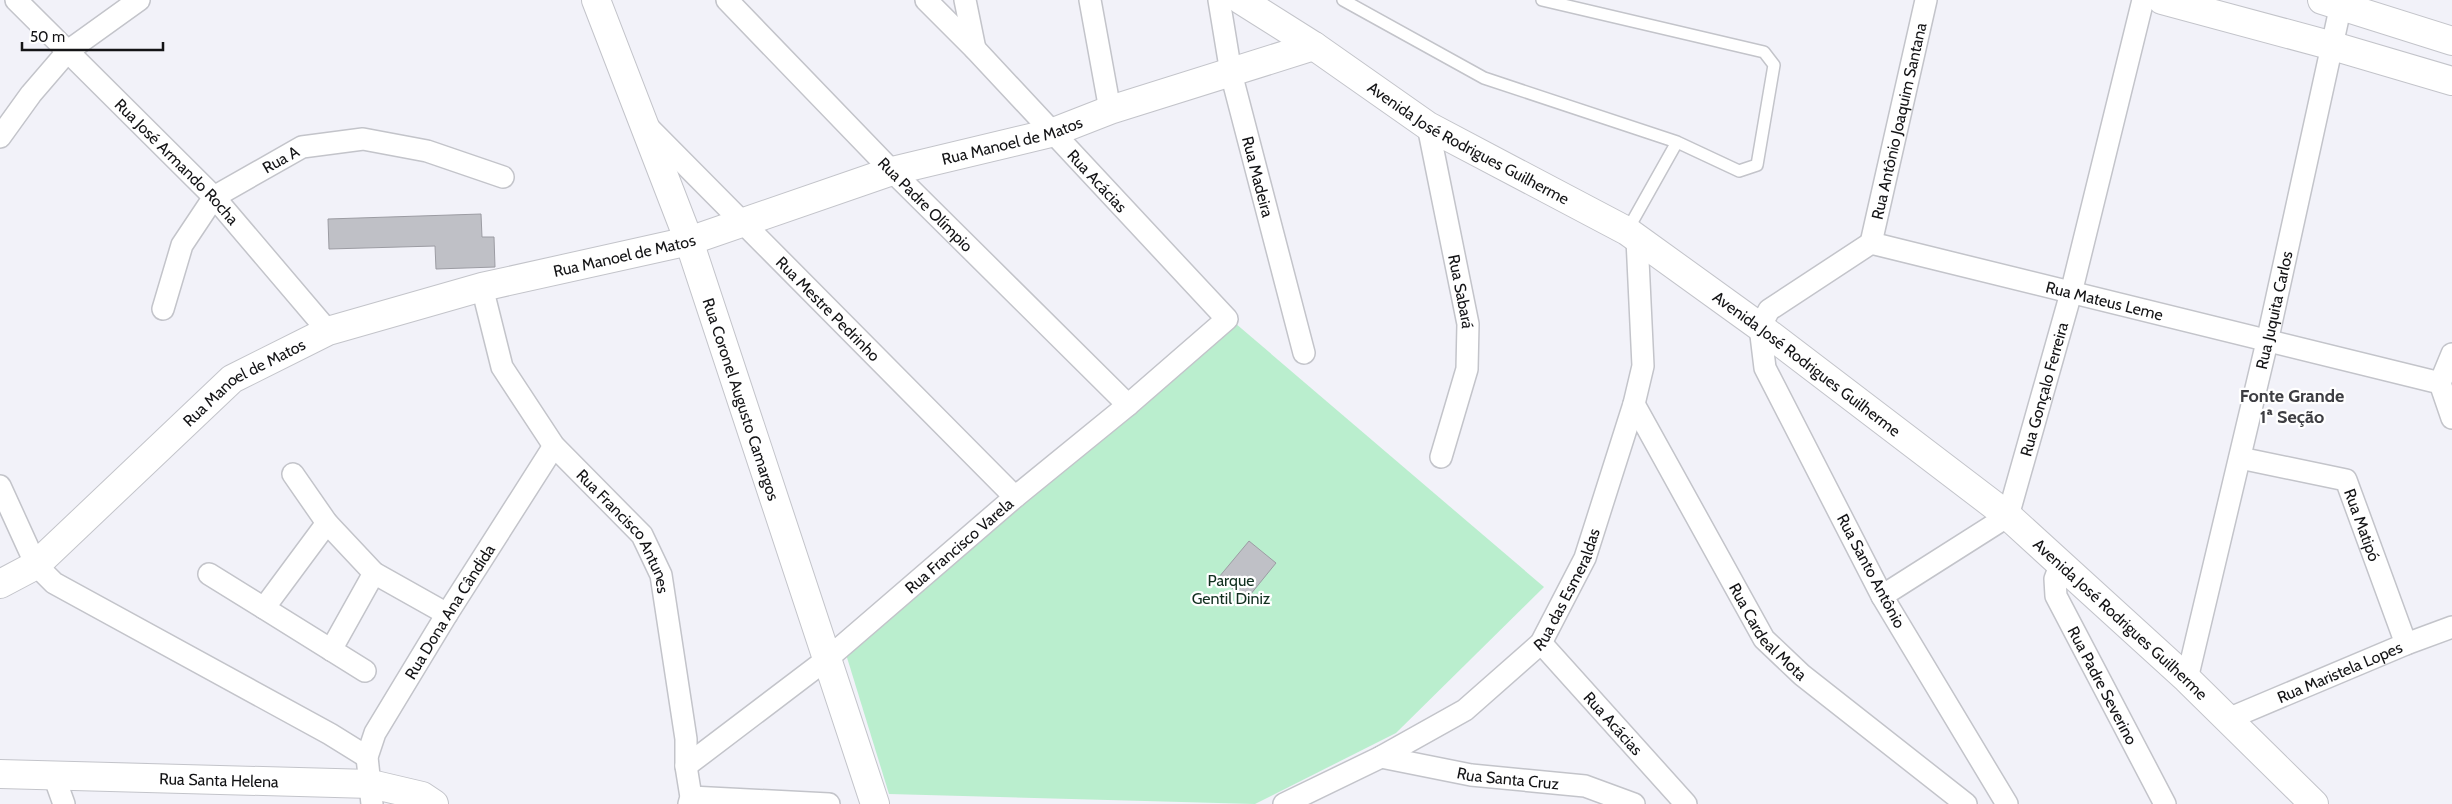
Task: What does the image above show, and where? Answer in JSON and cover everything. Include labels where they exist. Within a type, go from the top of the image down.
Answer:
[{"type":"street","name":"Rua José Armando Rocha","points":[[16,0],[214,197],[328,331]]},
{"type":"street","points":[[0,137],[31,94],[68,52],[139,0]]},
{"type":"street","name":"Rua Coronel Augusto Camargos","points":[[596,0],[689,241],[874,804]]},
{"type":"street","name":"Rua Padre Olímpio","points":[[727,0],[892,171],[1128,405]]},
{"type":"street","name":"Rua Acácias","points":[[926,0],[975,49],[1228,319]]},
{"type":"street","points":[[965,0],[975,49]]},
{"type":"street","points":[[1090,0],[1110,110]]},
{"type":"street","name":"Rua Madeira","points":[[1219,0],[1231,73],[1304,353]]},
{"type":"street","name":"Avenida José Rodrigues Guilherme","points":[[1241,0],[1314,46],[1428,126],[1632,235],[1760,328],[2008,516],[2187,679],[2314,804]]},
{"type":"street","name":"Rua Antônio Joaquim Santana","points":[[1871,244],[1926,0]]},
{"type":"street","name":"Rua Gonçalo Ferreira","points":[[2008,516],[2070,294],[2143,0]]},
{"type":"street","points":[[2162,0],[2452,80]]},
{"type":"street","points":[[2335,2],[2452,41]]},
{"type":"street","name":"Rua Juquita Carlos","points":[[2187,679],[2267,342],[2333,46],[2335,2]]},
{"type":"street","name":"Rua Manoel de Matos","points":[[0,584],[36,565],[232,379],[328,331],[482,288],[689,241],[892,171],[1052,133],[1110,110],[1314,46]]},
{"type":"street","name":"Rua Mestre Pedrinho","points":[[642,122],[1015,497]]},
{"type":"street","name":"Rua Sabará","points":[[1428,126],[1468,324],[1467,369],[1441,457]]},
{"type":"street","name":"Rua A","points":[[163,309],[182,244],[214,197],[302,147],[363,139],[427,151],[503,177]]},
{"type":"street","name":"Rua das Esmeraldas","points":[[1284,804],[1381,757],[1465,710],[1541,642],[1585,558],[1634,404],[1643,366],[1632,235]]},
{"type":"street","points":[[1760,328],[1769,310],[1871,244]]},
{"type":"street","name":"Rua Mateus Leme","points":[[1871,244],[2440,383]]},
{"type":"street","name":"Rua Francisco Antunes","points":[[482,288],[502,367],[554,446],[642,534],[661,575],[686,739],[686,766],[690,800]]},
{"type":"street","name":"Rua Francisco Varela","points":[[686,766],[827,659],[1015,497],[1128,405],[1228,319]]},
{"type":"street","name":"Rua Santo Antônio","points":[[1760,328],[1765,368],[1882,596],[2008,804]]},
{"type":"street","points":[[2452,354],[2440,383],[2452,418]]},
{"type":"street","name":"Rua Cardeal Mota","points":[[1634,404],[1764,639],[1802,676],[1966,804]]},
{"type":"street","name":"Rua Dona Ana Cândida","points":[[372,794],[367,757],[375,733],[447,614],[554,446]]},
{"type":"street","name":"Rua Matipó","points":[[2240,458],[2346,480],[2406,644]]},
{"type":"street","points":[[293,474],[327,523],[374,573],[447,614]]},
{"type":"street","points":[[0,487],[36,565],[54,583],[330,734],[367,757]]},
{"type":"street","points":[[1882,596],[2008,516]]},
{"type":"street","points":[[264,608],[327,523]]},
{"type":"street","name":"Rua Padre Severino","points":[[2061,563],[2055,579],[2056,596],[2165,804]]},
{"type":"street","points":[[330,650],[374,573]]},
{"type":"street","points":[[209,574],[365,671]]},
{"type":"street","name":"Rua Maristela Lopes","points":[[2228,719],[2406,644],[2452,627]]},
{"type":"street","name":"Rua Acácias","points":[[1541,642],[1686,804]]},
{"type":"street","name":"Rua Santa Cruz","points":[[1381,757],[1471,775],[1585,786],[1634,804]]},
{"type":"street","name":"Rua Santa Helena","points":[[0,774],[422,796],[434,804]]},
{"type":"street","points":[[54,776],[64,804]]},
{"type":"street","points":[[690,800],[829,804]]},
{"type":"lane","points":[[1342,0],[1484,78],[1677,142],[1739,171],[1757,166],[1774,65],[1764,52],[1542,0]]},
{"type":"lane","points":[[1632,235],[1677,142]]},
{"type":"green space","name":"Parque Gentil Diniz","points":[[1235,323],[1544,587],[1396,733],[1255,804],[889,794],[845,651]]},
{"type":"building","points":[[481,214],[482,237],[494,237],[495,267],[436,269],[435,246],[329,249],[328,219]]},
{"type":"building","points":[[1249,541],[1276,563],[1246,600],[1219,577]]},
{"type":"district","name":"Fonte Grande 1ª Seção","points":[[2292,406]]}]
